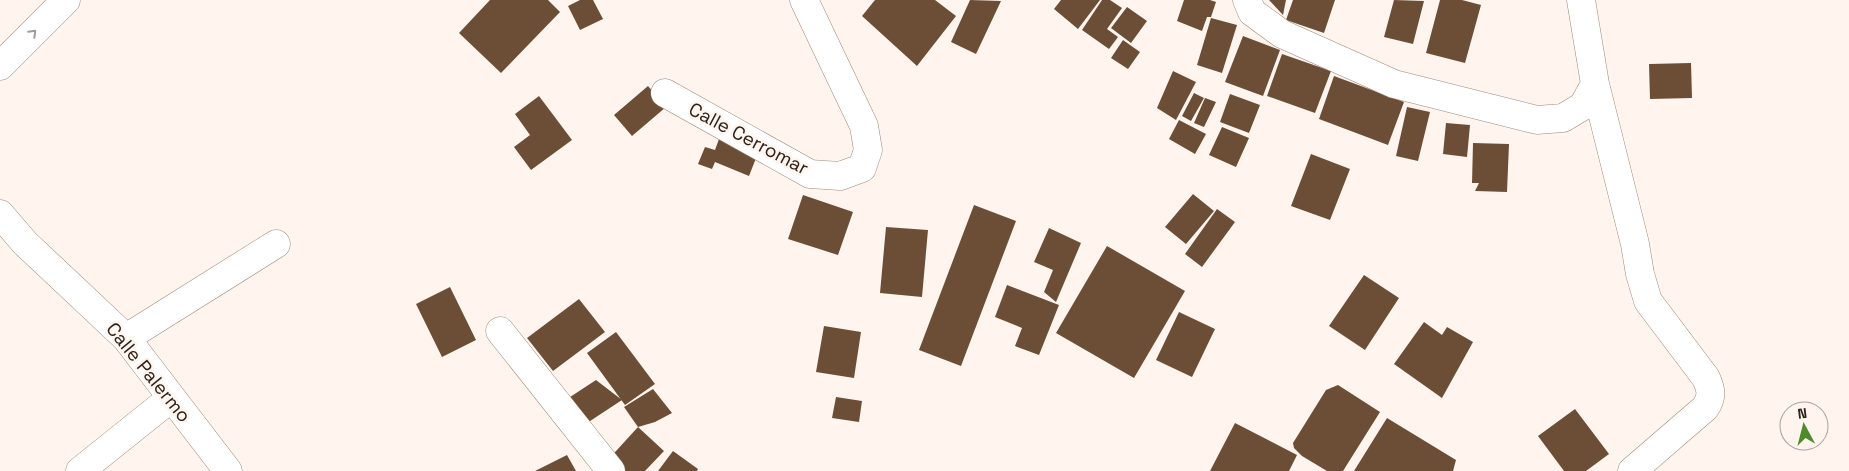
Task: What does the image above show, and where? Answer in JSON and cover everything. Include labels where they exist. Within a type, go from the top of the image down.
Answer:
[{"type":"main road","points":[[0,66],[66,0]]},
{"type":"main road","name":"Calle Cerromar","points":[[665,93],[810,174],[840,176],[862,168],[868,150],[864,126],[804,0]]},
{"type":"main road","points":[[1247,0],[1252,12],[1282,34],[1394,84],[1536,120],[1563,118],[1583,106],[1594,84]]},
{"type":"main road","points":[[1581,0],[1594,84],[1648,302],[1706,378],[1711,390],[1710,401],[1705,408],[1632,471]]},
{"type":"main road","name":"Calle Palermo","points":[[0,214],[25,243],[126,338],[228,471]]},
{"type":"main road","points":[[126,338],[276,244]]},
{"type":"main road","points":[[500,331],[611,471]]},
{"type":"main road","points":[[80,471],[171,398]]},
{"type":"building","points":[[490,0],[548,0],[560,12],[501,73],[459,33]]},
{"type":"building","points":[[580,0],[593,0],[603,19],[580,30],[568,6]]},
{"type":"building","points":[[875,0],[935,0],[956,16],[917,66],[862,16]]},
{"type":"building","points":[[970,0],[1001,1],[976,54],[951,42]]},
{"type":"building","points":[[1061,0],[1100,0],[1078,29],[1054,9]]},
{"type":"building","points":[[1102,0],[1110,0],[1122,8],[1107,29],[1118,37],[1109,49],[1082,30]]},
{"type":"building","points":[[1184,0],[1210,0],[1216,2],[1211,17],[1207,17],[1202,31],[1177,21]]},
{"type":"building","points":[[1269,0],[1286,0],[1283,15]]},
{"type":"building","points":[[1293,0],[1335,0],[1324,33],[1286,20]]},
{"type":"building","points":[[1394,0],[1424,1],[1413,44],[1384,37]]},
{"type":"building","points":[[1440,0],[1462,0],[1481,5],[1465,63],[1426,53]]},
{"type":"building","points":[[1127,7],[1147,21],[1131,43],[1111,28]]},
{"type":"building","points":[[1211,18],[1237,25],[1222,73],[1197,65]]},
{"type":"building","points":[[1243,36],[1280,50],[1263,96],[1225,82]]},
{"type":"building","points":[[1123,40],[1140,52],[1128,69],[1111,58]]},
{"type":"building","points":[[1282,54],[1331,71],[1315,113],[1267,96]]},
{"type":"building","points":[[1691,63],[1692,98],[1650,99],[1649,64]]},
{"type":"building","points":[[1173,71],[1196,82],[1176,120],[1157,108]]},
{"type":"building","points":[[1334,76],[1404,102],[1388,145],[1319,119]]},
{"type":"building","points":[[648,86],[666,107],[632,136],[614,115]]},
{"type":"building","points":[[1194,93],[1204,98],[1191,121],[1182,116]]},
{"type":"building","points":[[1230,94],[1260,105],[1249,133],[1220,122]]},
{"type":"building","points":[[539,96],[572,140],[531,170],[514,147],[530,135],[515,114]]},
{"type":"building","points":[[1205,98],[1216,102],[1204,127],[1194,123]]},
{"type":"building","points":[[1407,107],[1430,112],[1418,161],[1396,156]]},
{"type":"building","points":[[1179,120],[1206,134],[1195,154],[1169,139]]},
{"type":"building","points":[[1446,123],[1470,125],[1467,157],[1443,154]]},
{"type":"building","points":[[1222,127],[1249,138],[1236,167],[1209,155]]},
{"type":"building","points":[[719,139],[758,153],[749,176],[715,162],[712,169],[698,164],[705,147],[715,150]]},
{"type":"building","points":[[1473,143],[1509,144],[1507,192],[1475,191],[1479,183],[1472,183]]},
{"type":"building","points":[[1311,154],[1350,169],[1330,220],[1291,206]]},
{"type":"building","points":[[1193,194],[1214,211],[1186,244],[1165,227]]},
{"type":"building","points":[[803,195],[853,212],[838,255],[788,239]]},
{"type":"building","points":[[974,205],[1016,221],[961,366],[919,350]]},
{"type":"building","points":[[1217,209],[1235,222],[1202,267],[1185,254]]},
{"type":"building","points":[[886,227],[928,230],[922,297],[880,293]]},
{"type":"building","points":[[1049,228],[1081,243],[1056,302],[1044,292],[1053,270],[1034,262]]},
{"type":"building","points":[[1107,246],[1185,291],[1134,378],[1056,333]]},
{"type":"building","points":[[1364,275],[1399,298],[1365,350],[1329,326]]},
{"type":"building","points":[[1007,285],[1059,305],[1039,355],[1015,346],[1022,328],[995,317]]},
{"type":"building","points":[[450,287],[476,340],[442,357],[416,304]]},
{"type":"building","points":[[579,299],[605,332],[553,371],[527,338]]},
{"type":"building","points":[[1179,312],[1215,329],[1192,377],[1156,360]]},
{"type":"building","points":[[1424,322],[1442,335],[1447,327],[1473,342],[1442,398],[1394,364]]},
{"type":"building","points":[[824,326],[861,332],[854,378],[816,372]]},
{"type":"building","points":[[616,332],[655,384],[625,405],[587,353]]},
{"type":"building","points":[[596,380],[622,400],[581,427],[564,401]]},
{"type":"building","points":[[1338,385],[1380,412],[1343,471],[1327,471],[1302,456],[1294,448],[1293,443],[1326,390]]},
{"type":"building","points":[[653,389],[672,413],[655,422],[638,427],[624,407]]},
{"type":"building","points":[[836,397],[862,401],[859,422],[832,418]]},
{"type":"building","points":[[1575,409],[1609,454],[1586,471],[1564,471],[1538,436]]},
{"type":"building","points":[[1387,418],[1456,460],[1453,471],[1354,471]]},
{"type":"building","points":[[1235,423],[1297,455],[1289,471],[1210,471]]},
{"type":"building","points":[[638,427],[664,451],[645,471],[616,471],[606,462]]},
{"type":"building","points":[[673,451],[698,469],[697,471],[658,471]]},
{"type":"building","points":[[567,455],[576,471],[535,471]]}]
